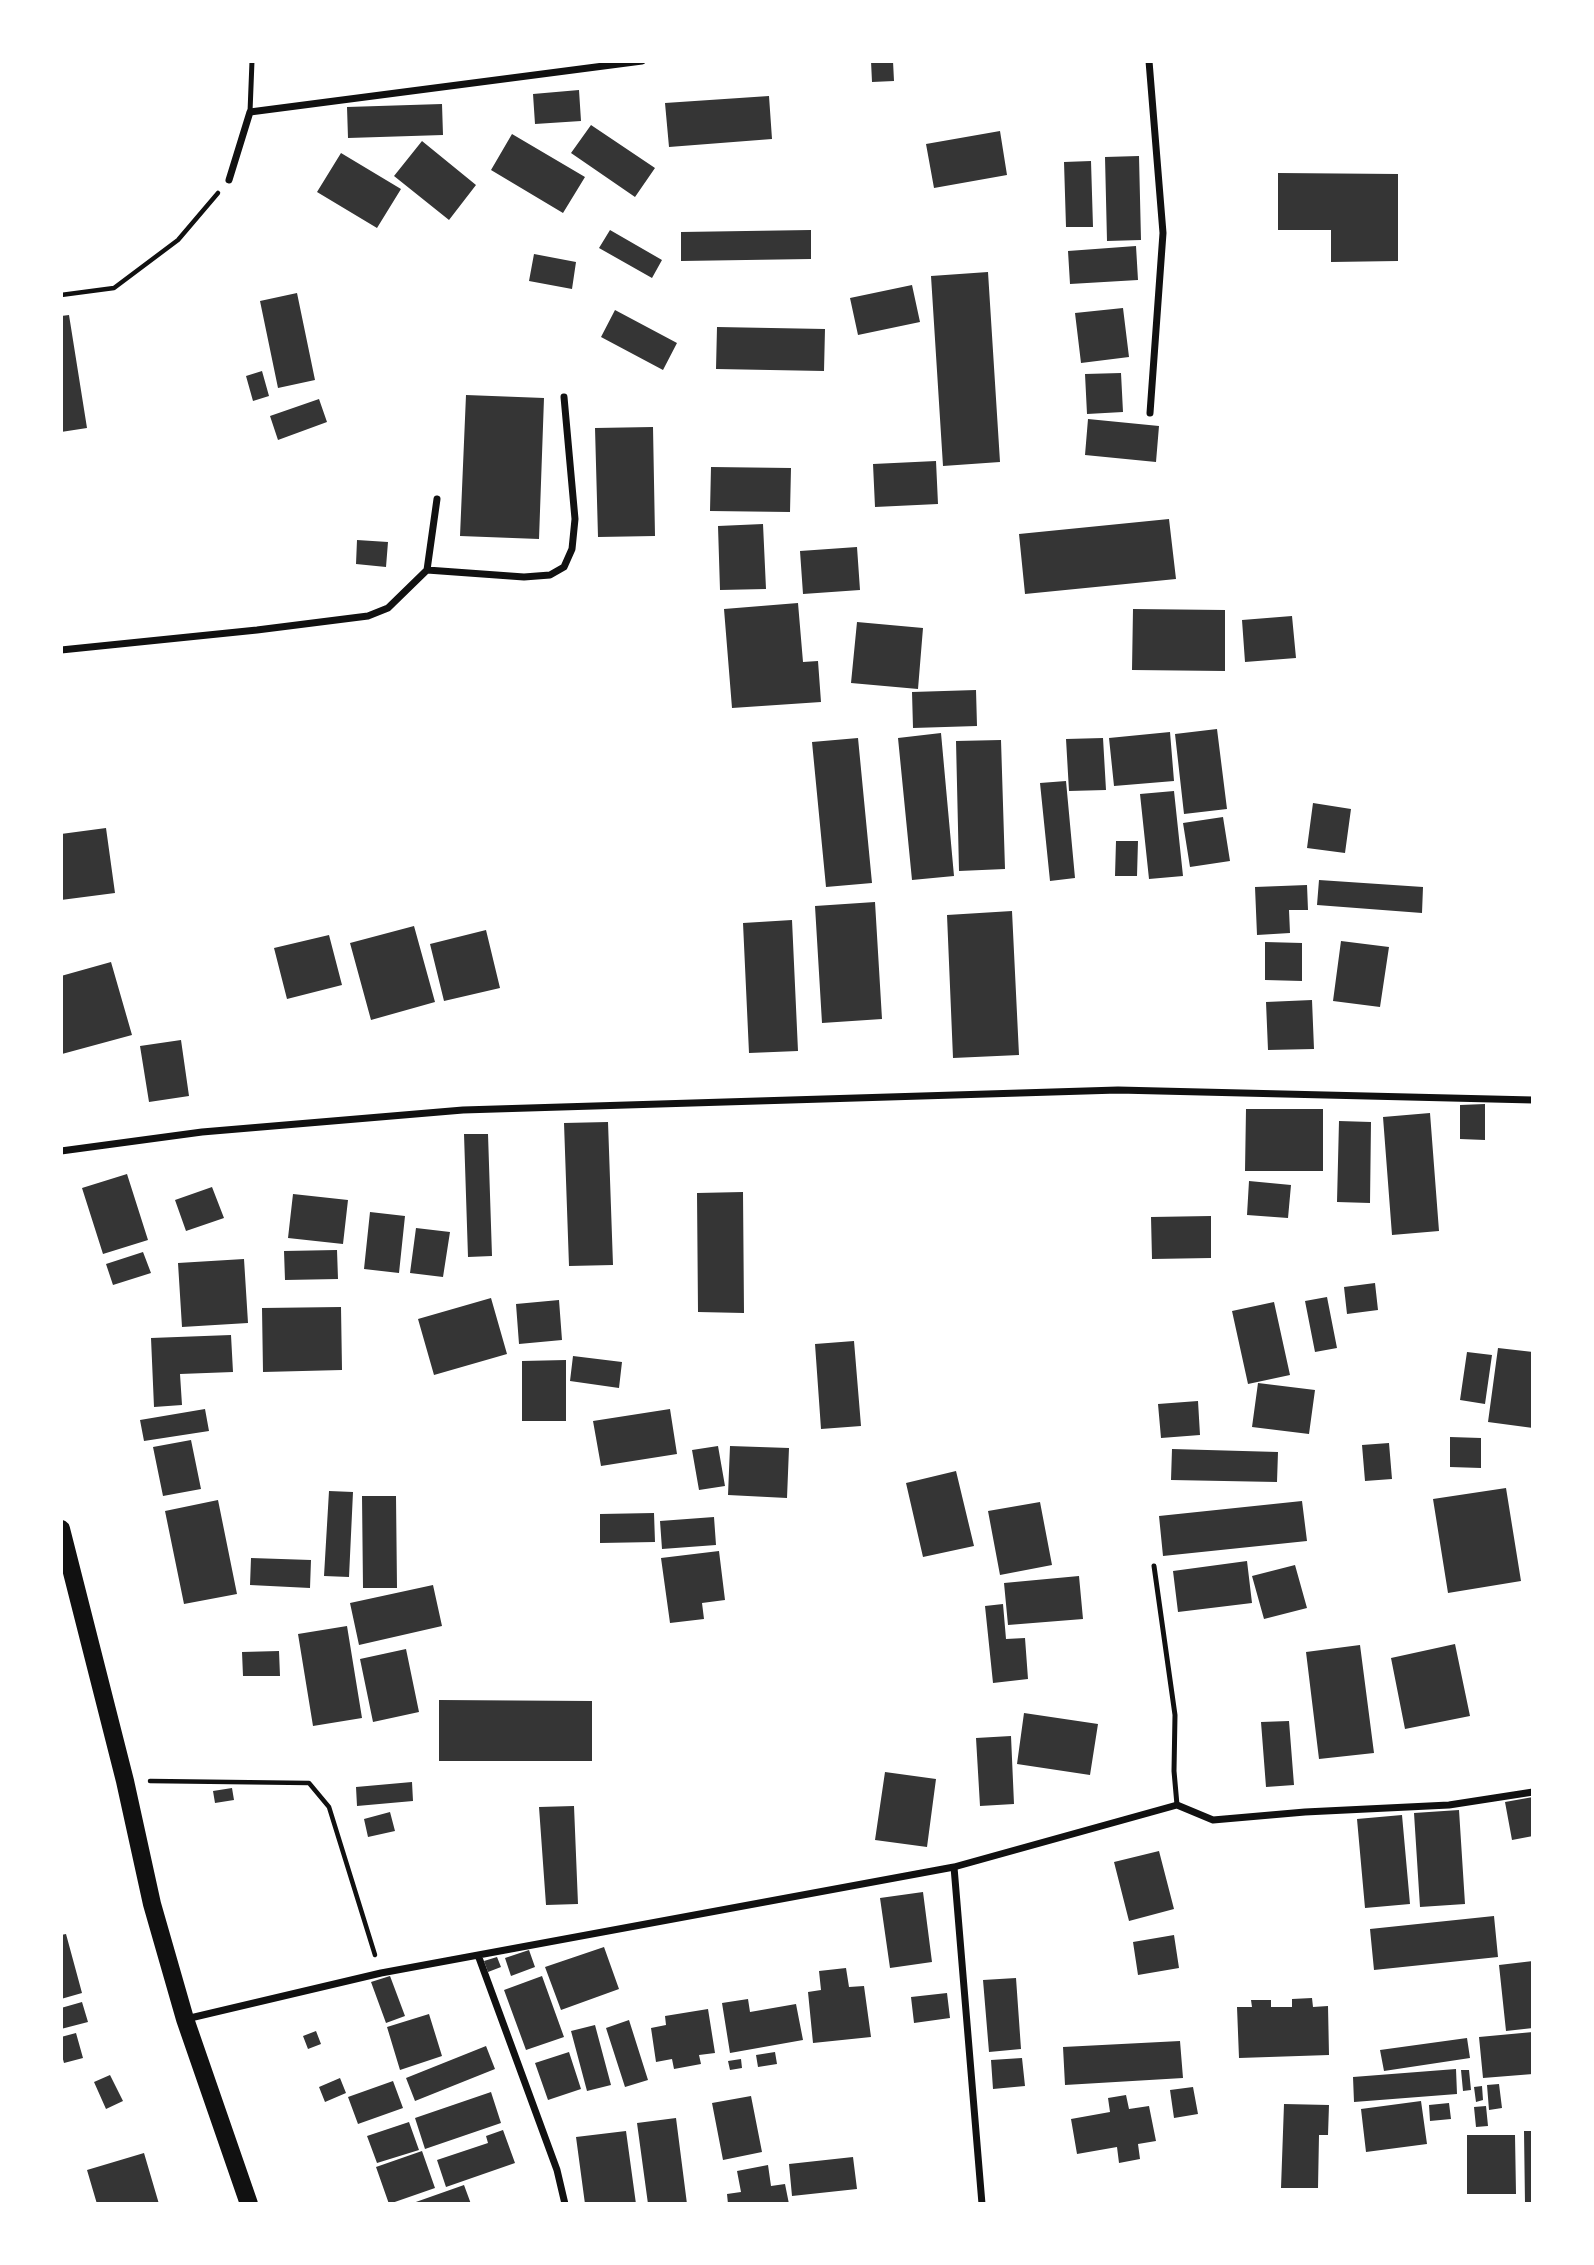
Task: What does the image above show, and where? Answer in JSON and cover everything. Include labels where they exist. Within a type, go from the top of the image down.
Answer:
[{"type":"main road","points":[[61,1529],[125,1781],[152,1904],[185,2019],[249,2204]]},
{"type":"street","points":[[229,180],[250,112],[642,61]]},
{"type":"street","points":[[1149,61],[1163,233],[1150,413]]},
{"type":"street","points":[[427,570],[524,577],[550,575],[564,567],[572,548],[575,519],[564,397]]},
{"type":"street","points":[[61,650],[368,616],[388,608],[427,570],[437,499]]},
{"type":"street","points":[[61,1151],[202,1132],[491,1109],[1118,1090],[1533,1100]]},
{"type":"street","points":[[185,2019],[381,1973],[954,1867],[1177,1805],[1213,1820],[1305,1812],[1449,1805],[1533,1792]]},
{"type":"street","points":[[954,1867],[982,2204]]},
{"type":"street","points":[[478,1955],[557,2170],[565,2204]]},
{"type":"lane","points":[[250,112],[252,61]]},
{"type":"lane","points":[[1154,1566],[1175,1715],[1174,1771],[1177,1805]]},
{"type":"path","points":[[61,295],[114,288],[178,240],[229,180]]},
{"type":"path","points":[[125,1781],[309,1783],[329,1807],[381,1973]]},
{"type":"building","points":[[871,61],[893,61],[894,81],[872,82]]},
{"type":"building","points":[[579,90],[581,121],[535,124],[533,94]]},
{"type":"building","points":[[769,96],[772,139],[669,147],[665,103]]},
{"type":"building","points":[[442,104],[443,135],[348,138],[347,107]]},
{"type":"building","points":[[591,125],[655,168],[635,197],[571,153]]},
{"type":"building","points":[[1000,131],[1007,175],[934,188],[926,144]]},
{"type":"building","points":[[512,134],[585,177],[563,213],[491,170]]},
{"type":"building","points":[[422,141],[476,185],[449,220],[394,176]]},
{"type":"building","points":[[341,153],[401,189],[377,228],[317,192]]},
{"type":"building","points":[[1139,156],[1141,240],[1107,241],[1105,157]]},
{"type":"building","points":[[1091,161],[1093,227],[1066,227],[1064,162]]},
{"type":"building","points":[[1278,173],[1398,174],[1398,261],[1331,262],[1331,230],[1278,230]]},
{"type":"building","points":[[610,230],[662,260],[652,278],[599,248]]},
{"type":"building","points":[[811,230],[811,259],[681,261],[681,232]]},
{"type":"building","points":[[1136,246],[1138,280],[1070,284],[1068,251]]},
{"type":"building","points":[[534,254],[576,262],[572,289],[529,281]]},
{"type":"building","points":[[988,272],[1000,462],[943,466],[931,276]]},
{"type":"building","points":[[912,285],[920,322],[858,335],[850,298]]},
{"type":"building","points":[[297,293],[315,380],[278,388],[260,301]]},
{"type":"building","points":[[1123,308],[1129,357],[1081,363],[1075,313]]},
{"type":"building","points":[[615,310],[677,343],[663,370],[601,337]]},
{"type":"building","points":[[69,315],[87,428],[61,432],[61,316]]},
{"type":"building","points":[[717,327],[825,329],[824,371],[716,369]]},
{"type":"building","points":[[262,371],[269,396],[253,401],[246,376]]},
{"type":"building","points":[[1121,373],[1123,412],[1087,414],[1085,374]]},
{"type":"building","points":[[466,395],[544,398],[539,539],[460,536]]},
{"type":"building","points":[[319,399],[327,422],[278,440],[270,416]]},
{"type":"building","points":[[1088,419],[1159,426],[1156,462],[1085,455]]},
{"type":"building","points":[[653,427],[655,536],[598,537],[595,428]]},
{"type":"building","points":[[936,461],[938,504],[875,507],[873,464]]},
{"type":"building","points":[[711,467],[791,468],[790,512],[710,511]]},
{"type":"building","points":[[1169,519],[1176,579],[1025,594],[1019,534]]},
{"type":"building","points":[[763,524],[766,589],[720,590],[718,526]]},
{"type":"building","points":[[357,540],[388,542],[386,567],[356,564]]},
{"type":"building","points":[[857,547],[860,590],[803,594],[800,551]]},
{"type":"building","points":[[798,603],[803,662],[818,661],[821,702],[732,708],[724,609]]},
{"type":"building","points":[[1133,609],[1225,610],[1225,671],[1132,670]]},
{"type":"building","points":[[1292,616],[1296,658],[1245,662],[1242,620]]},
{"type":"building","points":[[857,622],[923,628],[918,689],[851,683]]},
{"type":"building","points":[[976,690],[977,726],[913,728],[912,692]]},
{"type":"building","points":[[1217,729],[1227,809],[1184,814],[1175,734]]},
{"type":"building","points":[[1170,732],[1174,781],[1114,786],[1109,738]]},
{"type":"building","points":[[941,733],[954,876],[912,880],[898,738]]},
{"type":"building","points":[[858,738],[872,883],[826,887],[812,742]]},
{"type":"building","points":[[1103,738],[1106,790],[1069,791],[1066,739]]},
{"type":"building","points":[[1001,740],[1005,869],[959,871],[956,741]]},
{"type":"building","points":[[1066,781],[1075,878],[1050,881],[1040,783]]},
{"type":"building","points":[[1174,791],[1183,876],[1149,879],[1140,794]]},
{"type":"building","points":[[1313,803],[1351,809],[1345,853],[1307,848]]},
{"type":"building","points":[[1223,817],[1230,861],[1190,867],[1183,823]]},
{"type":"building","points":[[106,828],[115,893],[61,900],[61,834]]},
{"type":"building","points":[[1116,841],[1138,841],[1137,876],[1115,876]]},
{"type":"building","points":[[1319,880],[1423,887],[1422,913],[1317,905]]},
{"type":"building","points":[[1307,885],[1308,910],[1289,910],[1290,933],[1257,935],[1255,887]]},
{"type":"building","points":[[875,902],[882,1019],[822,1023],[815,906]]},
{"type":"building","points":[[1012,911],[1019,1055],[953,1058],[947,915]]},
{"type":"building","points":[[792,920],[798,1051],[749,1053],[743,923]]},
{"type":"building","points":[[414,926],[435,1002],[371,1020],[350,943]]},
{"type":"building","points":[[486,930],[500,988],[444,1001],[430,944]]},
{"type":"building","points":[[329,935],[342,985],[287,999],[274,948]]},
{"type":"building","points":[[1341,941],[1389,947],[1380,1007],[1333,1001]]},
{"type":"building","points":[[1265,942],[1302,943],[1302,981],[1265,980]]},
{"type":"building","points":[[111,962],[132,1035],[62,1054],[61,976]]},
{"type":"building","points":[[1312,1000],[1314,1049],[1268,1050],[1266,1002]]},
{"type":"building","points":[[181,1040],[189,1096],[149,1102],[140,1046]]},
{"type":"building","points":[[1485,1104],[1485,1140],[1460,1139],[1460,1105]]},
{"type":"building","points":[[1246,1109],[1323,1109],[1323,1171],[1245,1171]]},
{"type":"building","points":[[1430,1113],[1439,1231],[1392,1235],[1383,1117]]},
{"type":"building","points":[[1339,1121],[1371,1122],[1370,1203],[1337,1202]]},
{"type":"building","points":[[608,1122],[613,1265],[569,1266],[564,1123]]},
{"type":"building","points":[[464,1134],[488,1134],[492,1256],[468,1257]]},
{"type":"building","points":[[127,1174],[148,1240],[103,1254],[82,1188]]},
{"type":"building","points":[[1249,1181],[1291,1185],[1288,1218],[1247,1215]]},
{"type":"building","points":[[212,1187],[224,1218],[186,1231],[175,1200]]},
{"type":"building","points":[[743,1192],[744,1313],[698,1312],[697,1193]]},
{"type":"building","points":[[293,1194],[348,1200],[343,1244],[288,1238]]},
{"type":"building","points":[[370,1212],[405,1216],[399,1273],[364,1269]]},
{"type":"building","points":[[1211,1216],[1211,1258],[1152,1259],[1151,1217]]},
{"type":"building","points":[[416,1228],[450,1232],[443,1277],[410,1273]]},
{"type":"building","points":[[337,1250],[338,1279],[285,1280],[284,1251]]},
{"type":"building","points":[[143,1252],[151,1273],[113,1285],[106,1264]]},
{"type":"building","points":[[244,1259],[248,1323],[182,1327],[178,1263]]},
{"type":"building","points":[[1375,1283],[1378,1310],[1347,1314],[1344,1287]]},
{"type":"building","points":[[1327,1297],[1337,1348],[1315,1352],[1305,1301]]},
{"type":"building","points":[[491,1298],[507,1354],[434,1375],[418,1319]]},
{"type":"building","points":[[559,1300],[562,1340],[519,1344],[516,1304]]},
{"type":"building","points":[[1274,1302],[1290,1375],[1248,1384],[1232,1311]]},
{"type":"building","points":[[341,1307],[342,1370],[263,1372],[262,1308]]},
{"type":"building","points":[[231,1335],[233,1372],[180,1374],[182,1405],[154,1407],[151,1338]]},
{"type":"building","points":[[854,1341],[861,1426],[821,1429],[815,1344]]},
{"type":"building","points":[[1498,1348],[1533,1352],[1533,1428],[1488,1422]]},
{"type":"building","points":[[1467,1352],[1492,1355],[1485,1404],[1460,1400]]},
{"type":"building","points":[[573,1356],[622,1362],[619,1388],[570,1381]]},
{"type":"building","points":[[566,1360],[566,1421],[522,1421],[522,1361]]},
{"type":"building","points":[[1258,1383],[1315,1390],[1309,1434],[1252,1427]]},
{"type":"building","points":[[1198,1401],[1200,1435],[1161,1438],[1158,1404]]},
{"type":"building","points":[[205,1409],[209,1431],[144,1441],[140,1420]]},
{"type":"building","points":[[670,1409],[677,1454],[601,1466],[593,1421]]},
{"type":"building","points":[[1450,1437],[1481,1438],[1481,1468],[1450,1467]]},
{"type":"building","points":[[191,1440],[201,1489],[163,1496],[153,1447]]},
{"type":"building","points":[[1389,1443],[1392,1479],[1365,1481],[1362,1445]]},
{"type":"building","points":[[718,1446],[725,1486],[699,1490],[692,1450]]},
{"type":"building","points":[[730,1446],[789,1448],[787,1498],[728,1495]]},
{"type":"building","points":[[1172,1449],[1278,1452],[1277,1482],[1171,1480]]},
{"type":"building","points":[[956,1471],[974,1546],[923,1557],[906,1483]]},
{"type":"building","points":[[1506,1488],[1521,1581],[1448,1593],[1433,1499]]},
{"type":"building","points":[[329,1491],[353,1492],[349,1577],[324,1576]]},
{"type":"building","points":[[362,1496],[396,1496],[397,1588],[363,1588]]},
{"type":"building","points":[[218,1500],[237,1594],[184,1604],[165,1511]]},
{"type":"building","points":[[1302,1501],[1307,1541],[1163,1556],[1159,1516]]},
{"type":"building","points":[[1040,1502],[1052,1565],[1000,1575],[988,1511]]},
{"type":"building","points":[[654,1513],[655,1542],[600,1543],[600,1514]]},
{"type":"building","points":[[714,1517],[716,1545],[662,1549],[660,1521]]},
{"type":"building","points":[[719,1551],[725,1600],[702,1603],[704,1619],[670,1623],[661,1558]]},
{"type":"building","points":[[251,1558],[311,1560],[310,1588],[250,1585]]},
{"type":"building","points":[[1247,1561],[1252,1603],[1178,1612],[1173,1571]]},
{"type":"building","points":[[1295,1565],[1307,1608],[1264,1619],[1252,1576]]},
{"type":"building","points":[[1079,1576],[1083,1619],[1008,1625],[1004,1583]]},
{"type":"building","points":[[433,1585],[442,1626],[359,1645],[350,1603]]},
{"type":"building","points":[[1003,1604],[1006,1639],[1025,1638],[1028,1679],[993,1683],[985,1606]]},
{"type":"building","points":[[347,1626],[362,1718],[313,1726],[298,1634]]},
{"type":"building","points":[[1455,1644],[1470,1716],[1405,1729],[1391,1658]]},
{"type":"building","points":[[1360,1645],[1374,1753],[1319,1759],[1306,1652]]},
{"type":"building","points":[[406,1649],[419,1712],[373,1722],[360,1659]]},
{"type":"building","points":[[279,1651],[280,1676],[243,1676],[242,1652]]},
{"type":"building","points":[[439,1700],[592,1701],[592,1761],[439,1761]]},
{"type":"building","points":[[1024,1713],[1098,1724],[1090,1775],[1017,1764]]},
{"type":"building","points":[[1289,1721],[1294,1785],[1266,1787],[1261,1722]]},
{"type":"building","points":[[1011,1736],[1014,1804],[980,1806],[976,1738]]},
{"type":"building","points":[[885,1772],[936,1779],[927,1847],[875,1840]]},
{"type":"building","points":[[412,1782],[413,1801],[357,1806],[356,1787]]},
{"type":"building","points":[[232,1788],[234,1800],[215,1803],[213,1791]]},
{"type":"building","points":[[1533,1797],[1533,1836],[1512,1840],[1505,1802]]},
{"type":"building","points":[[574,1806],[578,1904],[546,1905],[539,1807]]},
{"type":"building","points":[[1459,1810],[1465,1904],[1420,1907],[1414,1813]]},
{"type":"building","points":[[390,1812],[395,1831],[368,1837],[364,1819]]},
{"type":"building","points":[[1402,1815],[1410,1904],[1365,1908],[1357,1819]]},
{"type":"building","points":[[1159,1851],[1174,1909],[1129,1921],[1114,1862]]},
{"type":"building","points":[[923,1892],[932,1962],[890,1968],[880,1898]]},
{"type":"building","points":[[1494,1916],[1498,1957],[1374,1970],[1370,1929]]},
{"type":"building","points":[[66,1934],[82,1993],[61,1999],[61,1935]]},
{"type":"building","points":[[1174,1935],[1179,1968],[1138,1975],[1133,1942]]},
{"type":"building","points":[[604,1947],[619,1989],[561,2010],[545,1967]]},
{"type":"building","points":[[529,1950],[535,1967],[511,1976],[505,1958]]},
{"type":"building","points":[[497,1957],[501,1967],[488,1972],[484,1961]]},
{"type":"building","points":[[1533,1961],[1533,2028],[1506,2031],[1499,1965]]},
{"type":"building","points":[[846,1968],[849,1987],[864,1986],[871,2037],[813,2043],[808,1992],[821,1990],[819,1971]]},
{"type":"building","points":[[390,1976],[405,2016],[386,2023],[371,1982]]},
{"type":"building","points":[[542,1976],[564,2037],[526,2050],[504,1990]]},
{"type":"building","points":[[1016,1978],[1021,2049],[989,2052],[983,1980]]},
{"type":"building","points":[[947,1993],[950,2018],[914,2023],[911,1997]]},
{"type":"building","points":[[1312,1998],[1313,2007],[1328,2006],[1329,2055],[1239,2058],[1237,2007],[1252,2007],[1251,2000],[1271,2000],[1271,2007],[1292,2007],[1292,1999]]},
{"type":"building","points":[[748,1999],[750,2012],[796,2004],[803,2040],[730,2053],[722,2003]]},
{"type":"building","points":[[82,2002],[88,2022],[61,2029],[61,2008]]},
{"type":"building","points":[[708,2009],[715,2053],[699,2055],[701,2064],[674,2069],[672,2059],[656,2062],[651,2028],[666,2025],[665,2016]]},
{"type":"building","points":[[429,2014],[442,2056],[400,2070],[387,2027]]},
{"type":"building","points":[[629,2020],[648,2080],[625,2087],[606,2028]]},
{"type":"building","points":[[595,2025],[611,2085],[587,2091],[571,2031]]},
{"type":"building","points":[[316,2031],[321,2044],[308,2049],[303,2036]]},
{"type":"building","points":[[1533,2032],[1533,2074],[1483,2078],[1479,2037]]},
{"type":"building","points":[[76,2033],[83,2058],[64,2063],[61,2037]]},
{"type":"building","points":[[1467,2038],[1470,2058],[1384,2071],[1380,2050]]},
{"type":"building","points":[[1180,2041],[1183,2078],[1065,2085],[1063,2047]]},
{"type":"building","points":[[486,2046],[495,2069],[415,2101],[406,2078]]},
{"type":"building","points":[[569,2052],[581,2089],[548,2100],[535,2063]]},
{"type":"building","points":[[775,2052],[777,2064],[758,2067],[756,2055]]},
{"type":"building","points":[[1022,2058],[1025,2086],[993,2089],[991,2060]]},
{"type":"building","points":[[741,2059],[742,2068],[730,2070],[728,2061]]},
{"type":"building","points":[[1456,2069],[1457,2094],[1354,2102],[1353,2077]]},
{"type":"building","points":[[1461,2070],[1469,2070],[1471,2090],[1463,2091]]},
{"type":"building","points":[[110,2075],[123,2101],[106,2109],[94,2082]]},
{"type":"building","points":[[340,2078],[346,2093],[325,2102],[319,2087]]},
{"type":"building","points":[[393,2081],[403,2108],[358,2124],[348,2097]]},
{"type":"building","points":[[1499,2084],[1502,2108],[1489,2110],[1487,2085]]},
{"type":"building","points":[[1482,2086],[1483,2100],[1476,2102],[1474,2087]]},
{"type":"building","points":[[1193,2087],[1198,2114],[1174,2118],[1170,2090]]},
{"type":"building","points":[[491,2092],[501,2123],[425,2149],[415,2118]]},
{"type":"building","points":[[1126,2095],[1129,2109],[1149,2106],[1156,2141],[1138,2144],[1140,2159],[1119,2163],[1117,2147],[1077,2154],[1071,2119],[1110,2112],[1108,2098]]},
{"type":"building","points":[[751,2096],[762,2152],[723,2160],[712,2103]]},
{"type":"building","points":[[1421,2101],[1427,2144],[1366,2152],[1361,2109]]},
{"type":"building","points":[[1449,2103],[1451,2119],[1430,2121],[1429,2105]]},
{"type":"building","points":[[1284,2104],[1329,2105],[1328,2135],[1319,2135],[1318,2188],[1281,2188]]},
{"type":"building","points":[[1486,2106],[1488,2126],[1476,2127],[1474,2107]]},
{"type":"building","points":[[676,2118],[687,2204],[648,2204],[637,2123]]},
{"type":"building","points":[[409,2122],[419,2150],[377,2163],[367,2136]]},
{"type":"building","points":[[503,2130],[515,2163],[446,2187],[437,2160],[488,2143],[486,2136]]},
{"type":"building","points":[[626,2131],[636,2204],[585,2204],[576,2137]]},
{"type":"building","points":[[1524,2131],[1533,2131],[1533,2204],[1525,2204]]},
{"type":"building","points":[[1467,2135],[1515,2135],[1516,2194],[1467,2194]]},
{"type":"building","points":[[422,2151],[435,2188],[389,2204],[376,2167]]},
{"type":"building","points":[[144,2153],[159,2204],[97,2204],[87,2170]]},
{"type":"building","points":[[853,2157],[857,2189],[792,2196],[789,2164]]},
{"type":"building","points":[[768,2165],[771,2186],[785,2184],[789,2204],[728,2204],[727,2194],[741,2192],[737,2171]]},
{"type":"building","points":[[464,2185],[471,2204],[413,2203]]}]
